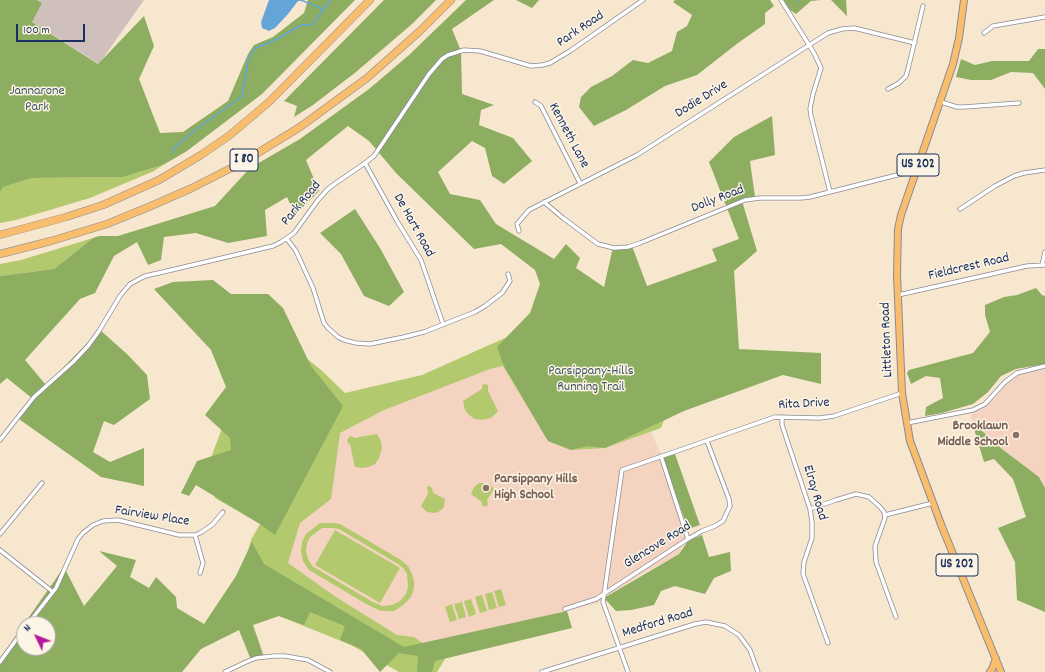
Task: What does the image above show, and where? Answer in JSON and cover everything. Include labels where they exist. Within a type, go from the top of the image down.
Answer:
[{"type":"highway","name":"I 80","points":[[0,235],[60,219],[103,205],[159,180],[201,155],[230,135],[269,102],[370,0]]},
{"type":"highway","name":"I 80","points":[[0,254],[51,242],[107,224],[192,188],[242,162],[300,127],[366,78],[420,31],[451,0]]},
{"type":"main road","name":"Littleton Road","points":[[964,0],[956,51],[941,102],[901,215],[898,229],[898,295],[902,392],[912,446],[933,503],[1001,672]]},
{"type":"main road","points":[[990,672],[996,659]]},
{"type":"street","name":"Park Road","points":[[0,440],[34,397],[73,362],[88,346],[120,296],[130,284],[145,276],[273,246],[294,233],[328,189],[365,164],[380,148],[429,74],[442,59],[448,55],[464,50],[480,51],[531,66],[550,63],[564,55],[643,0]]},
{"type":"street","points":[[781,0],[819,60],[821,68],[810,109],[830,192]]},
{"type":"street","points":[[888,90],[899,83],[906,76],[923,6]]},
{"type":"street","points":[[984,32],[993,26],[1045,17]]},
{"type":"street","name":"Dodie Drive","points":[[519,231],[517,224],[529,210],[637,155],[835,30],[854,28],[915,42]]},
{"type":"street","name":"Kenneth Lane","points":[[535,102],[541,106],[580,183]]},
{"type":"street","points":[[941,102],[957,107],[1018,103]]},
{"type":"street","name":"De Hart Road","points":[[365,164],[421,260],[444,324]]},
{"type":"street","name":"Dolly Road","points":[[544,202],[562,218],[598,244],[614,248],[628,247],[745,200],[760,198],[801,198],[917,170]]},
{"type":"street","points":[[960,209],[995,186],[1014,176],[1045,170]]},
{"type":"street","points":[[287,238],[296,251],[314,288],[324,323],[338,337],[356,343],[370,344],[404,337],[475,312],[495,300],[502,293],[510,281],[508,274]]},
{"type":"street","points":[[1043,265],[1045,252]]},
{"type":"street","name":"Fieldcrest Road","points":[[898,295],[1027,266],[1043,265]]},
{"type":"street","points":[[907,422],[973,410],[985,404],[1005,382],[1017,373],[1045,366]]},
{"type":"street","name":"Rita Drive","points":[[604,594],[622,470],[775,417],[820,418],[834,416],[902,392]]},
{"type":"street","name":"Elray Road","points":[[782,417],[782,425],[810,509],[813,532],[804,562],[803,574],[828,643]]},
{"type":"street","name":"Glencove Road","points":[[604,594],[688,538],[723,521],[730,506],[729,498],[707,441]]},
{"type":"street","points":[[661,456],[688,538]]},
{"type":"street","points":[[0,534],[42,483]]},
{"type":"street","points":[[810,509],[856,494],[871,498],[880,507],[885,515],[884,524],[875,546],[876,562],[896,617]]},
{"type":"street","points":[[885,515],[933,503]]},
{"type":"street","name":"Fairview Place","points":[[34,616],[53,592],[65,570],[78,539],[88,528],[98,522],[118,520],[179,535],[195,535],[212,525],[222,512]]},
{"type":"street","points":[[195,535],[203,564],[200,573]]},
{"type":"street","points":[[0,550],[53,592]]},
{"type":"street","points":[[565,609],[596,600],[604,594]]},
{"type":"street","points":[[604,594],[603,602],[628,672]]},
{"type":"street","name":"Medford Road","points":[[542,672],[695,624],[706,622],[725,626],[739,635],[750,650],[758,672]]},
{"type":"street","points":[[0,662],[16,640]]},
{"type":"street","points":[[225,672],[256,658],[274,656],[294,657],[308,660],[330,672]]},
{"type":"shaded area","points":[[37,0],[144,0],[99,64],[31,21],[42,3]]},
{"type":"shaded area","name":"Parsippany Hills High School","points":[[504,366],[548,441],[571,450],[651,432],[660,452],[688,534],[679,554],[640,575],[598,603],[520,622],[404,647],[264,564],[343,406],[403,386]]},
{"type":"shaded area","name":"Brooklawn Middle School","points":[[1045,368],[1045,488],[1039,477],[1002,449],[972,422],[971,415],[973,412],[985,406],[995,398],[1011,379],[1018,375]]},
{"type":"green space","points":[[0,0],[37,0],[42,3],[32,22],[98,64],[144,16],[154,46],[139,79],[160,133],[183,132],[228,101],[248,54],[254,45],[273,37],[304,13],[308,0],[355,0],[262,94],[187,151],[163,165],[123,177],[32,178],[3,187],[0,192]]},
{"type":"green space","points":[[384,0],[436,0],[412,24],[356,72],[313,105],[294,117],[297,106],[284,101]]},
{"type":"green space","points":[[466,0],[494,0],[452,29],[461,51],[462,94],[494,105],[481,110],[479,125],[513,138],[532,161],[504,184],[492,176],[485,148],[472,141],[438,172],[450,194],[480,200],[496,224],[554,259],[566,244],[580,258],[576,268],[604,287],[613,247],[632,246],[647,286],[717,261],[712,249],[739,239],[709,162],[734,137],[772,116],[775,155],[750,161],[755,197],[742,201],[757,251],[734,271],[739,349],[821,353],[821,384],[783,375],[684,411],[605,448],[588,446],[571,450],[548,441],[504,366],[497,347],[530,313],[540,284],[535,270],[501,244],[474,249],[396,173],[369,141],[348,126],[306,160],[319,191],[295,215],[287,197],[265,210],[267,236],[228,243],[196,233],[164,237],[161,260],[148,265],[137,242],[114,256],[95,293],[80,299],[25,360],[46,385],[100,330],[127,354],[147,375],[150,399],[114,425],[104,421],[93,452],[110,462],[144,448],[144,486],[101,477],[16,417],[33,399],[7,378],[0,384],[0,276],[54,269],[93,238],[99,236],[118,236],[215,206],[250,168],[300,139],[369,89],[409,55]]},
{"type":"green space","points":[[516,0],[539,0],[532,8]]},
{"type":"green space","points":[[675,0],[770,0],[774,6],[765,13],[765,24],[697,75],[665,86],[626,110],[594,126],[579,107],[581,97],[591,87],[612,76],[633,60],[648,63],[672,51],[677,32],[687,26],[692,15],[673,2]]},
{"type":"green space","points":[[783,0],[821,0],[811,1],[796,14],[786,7]]},
{"type":"green space","points":[[831,0],[846,0],[847,16]]},
{"type":"green space","points":[[1038,49],[1045,49],[1045,89],[1033,73],[1011,72],[991,80],[971,80],[956,77],[961,59],[975,65],[992,61],[1029,61]]},
{"type":"green space","name":"Jannarone Park","points":[[0,62],[118,65],[9,185],[32,178],[123,177],[163,165],[154,171],[90,198],[16,220],[0,223]]},
{"type":"green space","points":[[355,209],[380,248],[404,292],[389,306],[364,296],[341,254],[320,233]]},
{"type":"green space","points":[[93,238],[54,269],[0,276],[0,264],[21,260]]},
{"type":"green space","points":[[213,280],[231,294],[268,294],[283,308],[311,366],[343,406],[275,535],[260,524],[196,485],[189,496],[181,493],[197,461],[231,450],[230,438],[205,415],[226,387],[211,350],[154,289],[173,282]]},
{"type":"green space","points":[[1036,288],[1042,295],[1045,296],[1045,364],[1016,369],[1001,376],[988,392],[973,404],[942,413],[925,416],[926,407],[943,398],[940,378],[926,376],[911,384],[907,373],[909,370],[973,353],[990,332],[985,315],[985,305],[1004,297],[1017,295]]},
{"type":"green space","name":"Parsippany-Hills Running Trail","points":[[539,314],[677,386],[661,428],[605,448],[571,450],[548,441],[503,366],[490,369],[384,410],[340,433],[331,499],[300,523],[288,563],[336,597],[397,635],[414,637],[445,659],[437,672],[399,672],[351,645],[279,616],[234,601],[251,540],[260,524],[215,498],[206,471],[239,383],[294,348],[321,370],[345,393],[422,375],[505,338]]},
{"type":"green space","points":[[483,384],[488,385],[488,391],[498,411],[491,418],[481,420],[475,419],[469,415],[465,410],[463,401],[482,389]]},
{"type":"green space","points":[[972,422],[1002,449],[1039,477],[1045,488],[1045,612],[1017,600],[1015,562],[998,528],[1026,517],[1013,479],[994,459],[984,462]]},
{"type":"green space","points":[[377,434],[381,441],[382,448],[379,458],[375,464],[369,467],[355,467],[350,444],[347,440],[349,437],[352,436],[354,438]]},
{"type":"green space","points":[[675,454],[700,525],[688,529],[663,458]]},
{"type":"green space","points":[[479,483],[489,484],[494,489],[487,500],[488,505],[485,507],[482,505],[482,502],[471,494],[474,487]]},
{"type":"green space","points":[[429,486],[432,488],[433,493],[445,499],[444,507],[435,513],[427,512],[421,506],[428,494],[427,487]]},
{"type":"green space","points":[[320,523],[340,524],[401,560],[408,566],[414,581],[414,588],[411,597],[394,611],[381,611],[368,605],[309,570],[303,561],[301,551],[302,542],[306,534]],"holes":[[[322,528],[339,529],[404,569],[407,574],[408,587],[406,594],[400,601],[392,605],[382,606],[312,566],[306,551],[307,543],[310,537]]]},
{"type":"green space","points":[[335,530],[400,568],[380,603],[315,565]]},
{"type":"green space","points":[[702,535],[709,557],[730,552],[731,571],[714,578],[705,594],[675,586],[661,591],[654,605],[631,610],[616,611],[604,598],[679,554],[688,541]]},
{"type":"green space","points":[[252,542],[264,564],[404,647],[567,611],[572,628],[435,661],[432,672],[417,672],[418,656],[399,653],[380,672],[361,649],[340,640],[345,626],[310,612],[304,625],[279,616],[253,625],[264,657],[251,660],[239,630],[201,649],[182,672],[0,672],[0,658],[16,635],[16,656],[56,656],[56,616],[30,616],[64,567],[84,606],[117,566],[99,551],[136,560],[130,577],[149,588],[156,577],[176,597],[177,608],[204,624],[236,576]]},
{"type":"green space","points":[[501,589],[506,605],[499,607],[494,591]]},
{"type":"green space","points":[[492,592],[497,608],[489,610],[485,594]]},
{"type":"green space","points":[[482,595],[487,611],[480,613],[475,597]]},
{"type":"green space","points":[[471,599],[476,614],[469,617],[464,601]]},
{"type":"green space","points":[[462,602],[466,617],[459,619],[454,604]]},
{"type":"green space","points":[[452,604],[457,620],[450,622],[445,607]]},
{"type":"water","points":[[269,0],[301,0],[298,1],[275,28],[269,31],[262,28],[261,22]]},
{"type":"waterway","points":[[301,0],[323,9]]},
{"type":"waterway","points":[[172,153],[174,148],[186,137],[242,96],[248,61],[254,49],[279,38],[299,26],[313,24],[330,0]]},
{"type":"place","name":"Brooklawn Middle School","points":[[1016,435]]},
{"type":"place","name":"Parsippany Hills High School","points":[[486,488]]}]
